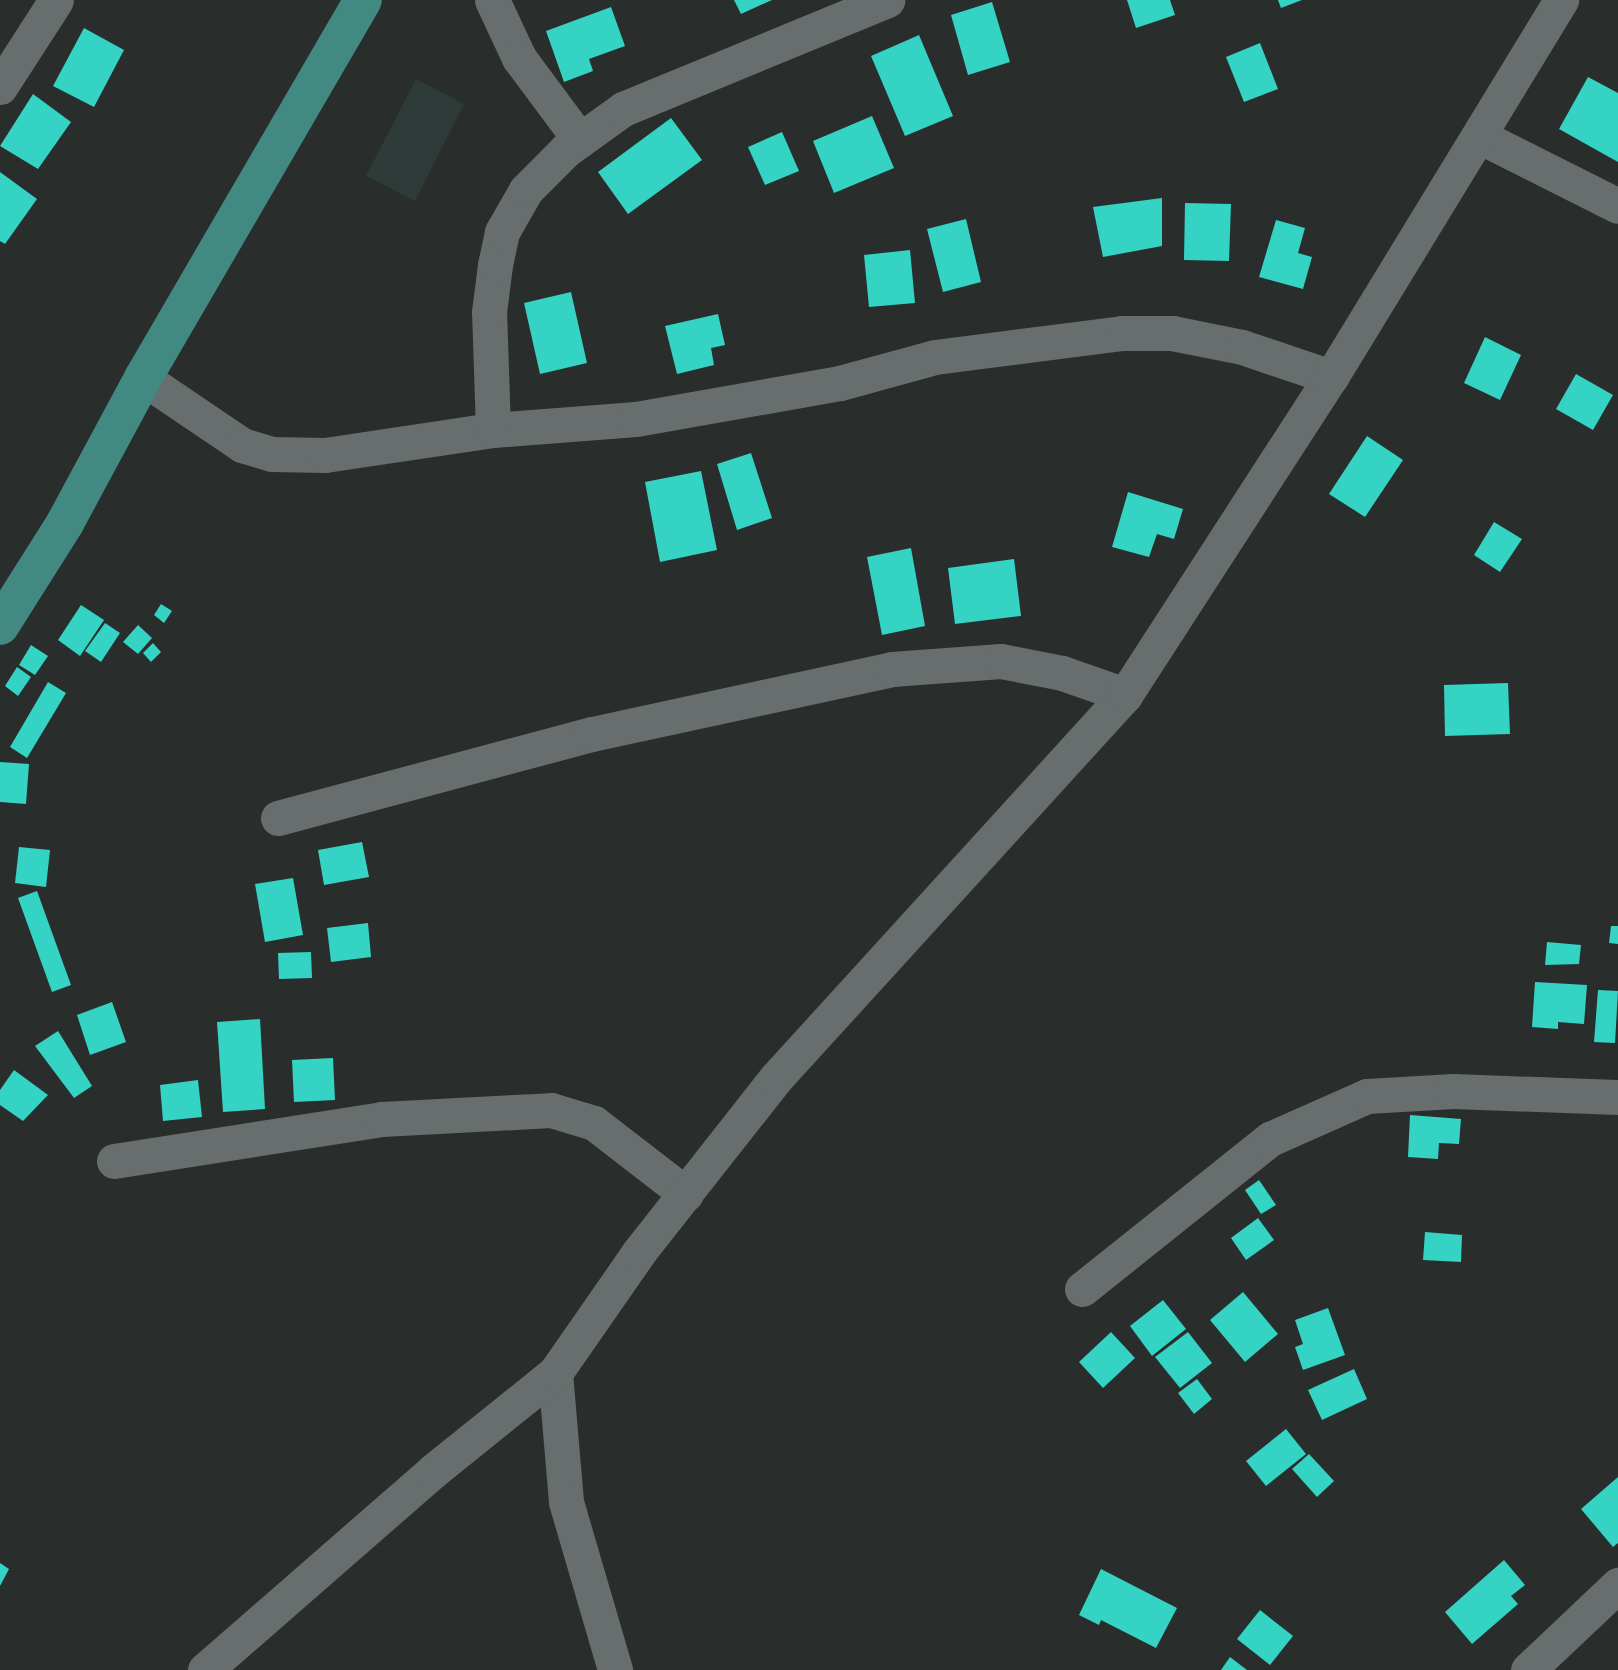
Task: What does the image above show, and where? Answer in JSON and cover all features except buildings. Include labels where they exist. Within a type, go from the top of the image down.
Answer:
[{"type":"main road","points":[[0,626],[65,523],[143,378],[363,0]]},
{"type":"street","points":[[0,87],[56,0]]},
{"type":"street","points":[[492,0],[519,58],[580,140]]},
{"type":"street","points":[[493,429],[489,312],[502,232],[526,190],[580,140],[623,109],[887,0]]},
{"type":"street","points":[[205,1670],[433,1472],[555,1373],[639,1252],[841,1003],[1125,695],[1331,377],[1481,137],[1561,0]]},
{"type":"street","points":[[1481,137],[1618,206]]},
{"type":"street","points":[[143,378],[242,445],[272,454],[325,456],[493,429],[636,419],[840,383],[935,357],[1122,333],[1172,333],[1242,347],[1331,377]]},
{"type":"street","points":[[278,818],[592,734],[892,669],[1002,661],[1062,673],[1125,695]]},
{"type":"street","points":[[1082,1289],[1270,1139],[1367,1096],[1453,1091],[1618,1097]]},
{"type":"street","points":[[114,1161],[381,1119],[551,1110],[594,1123],[686,1194]]},
{"type":"street","points":[[555,1373],[566,1502],[615,1670]]},
{"type":"street","points":[[1528,1670],[1618,1585]]},
{"type":"shaded area","points":[[416,79],[464,104],[415,201],[366,176]]}]
